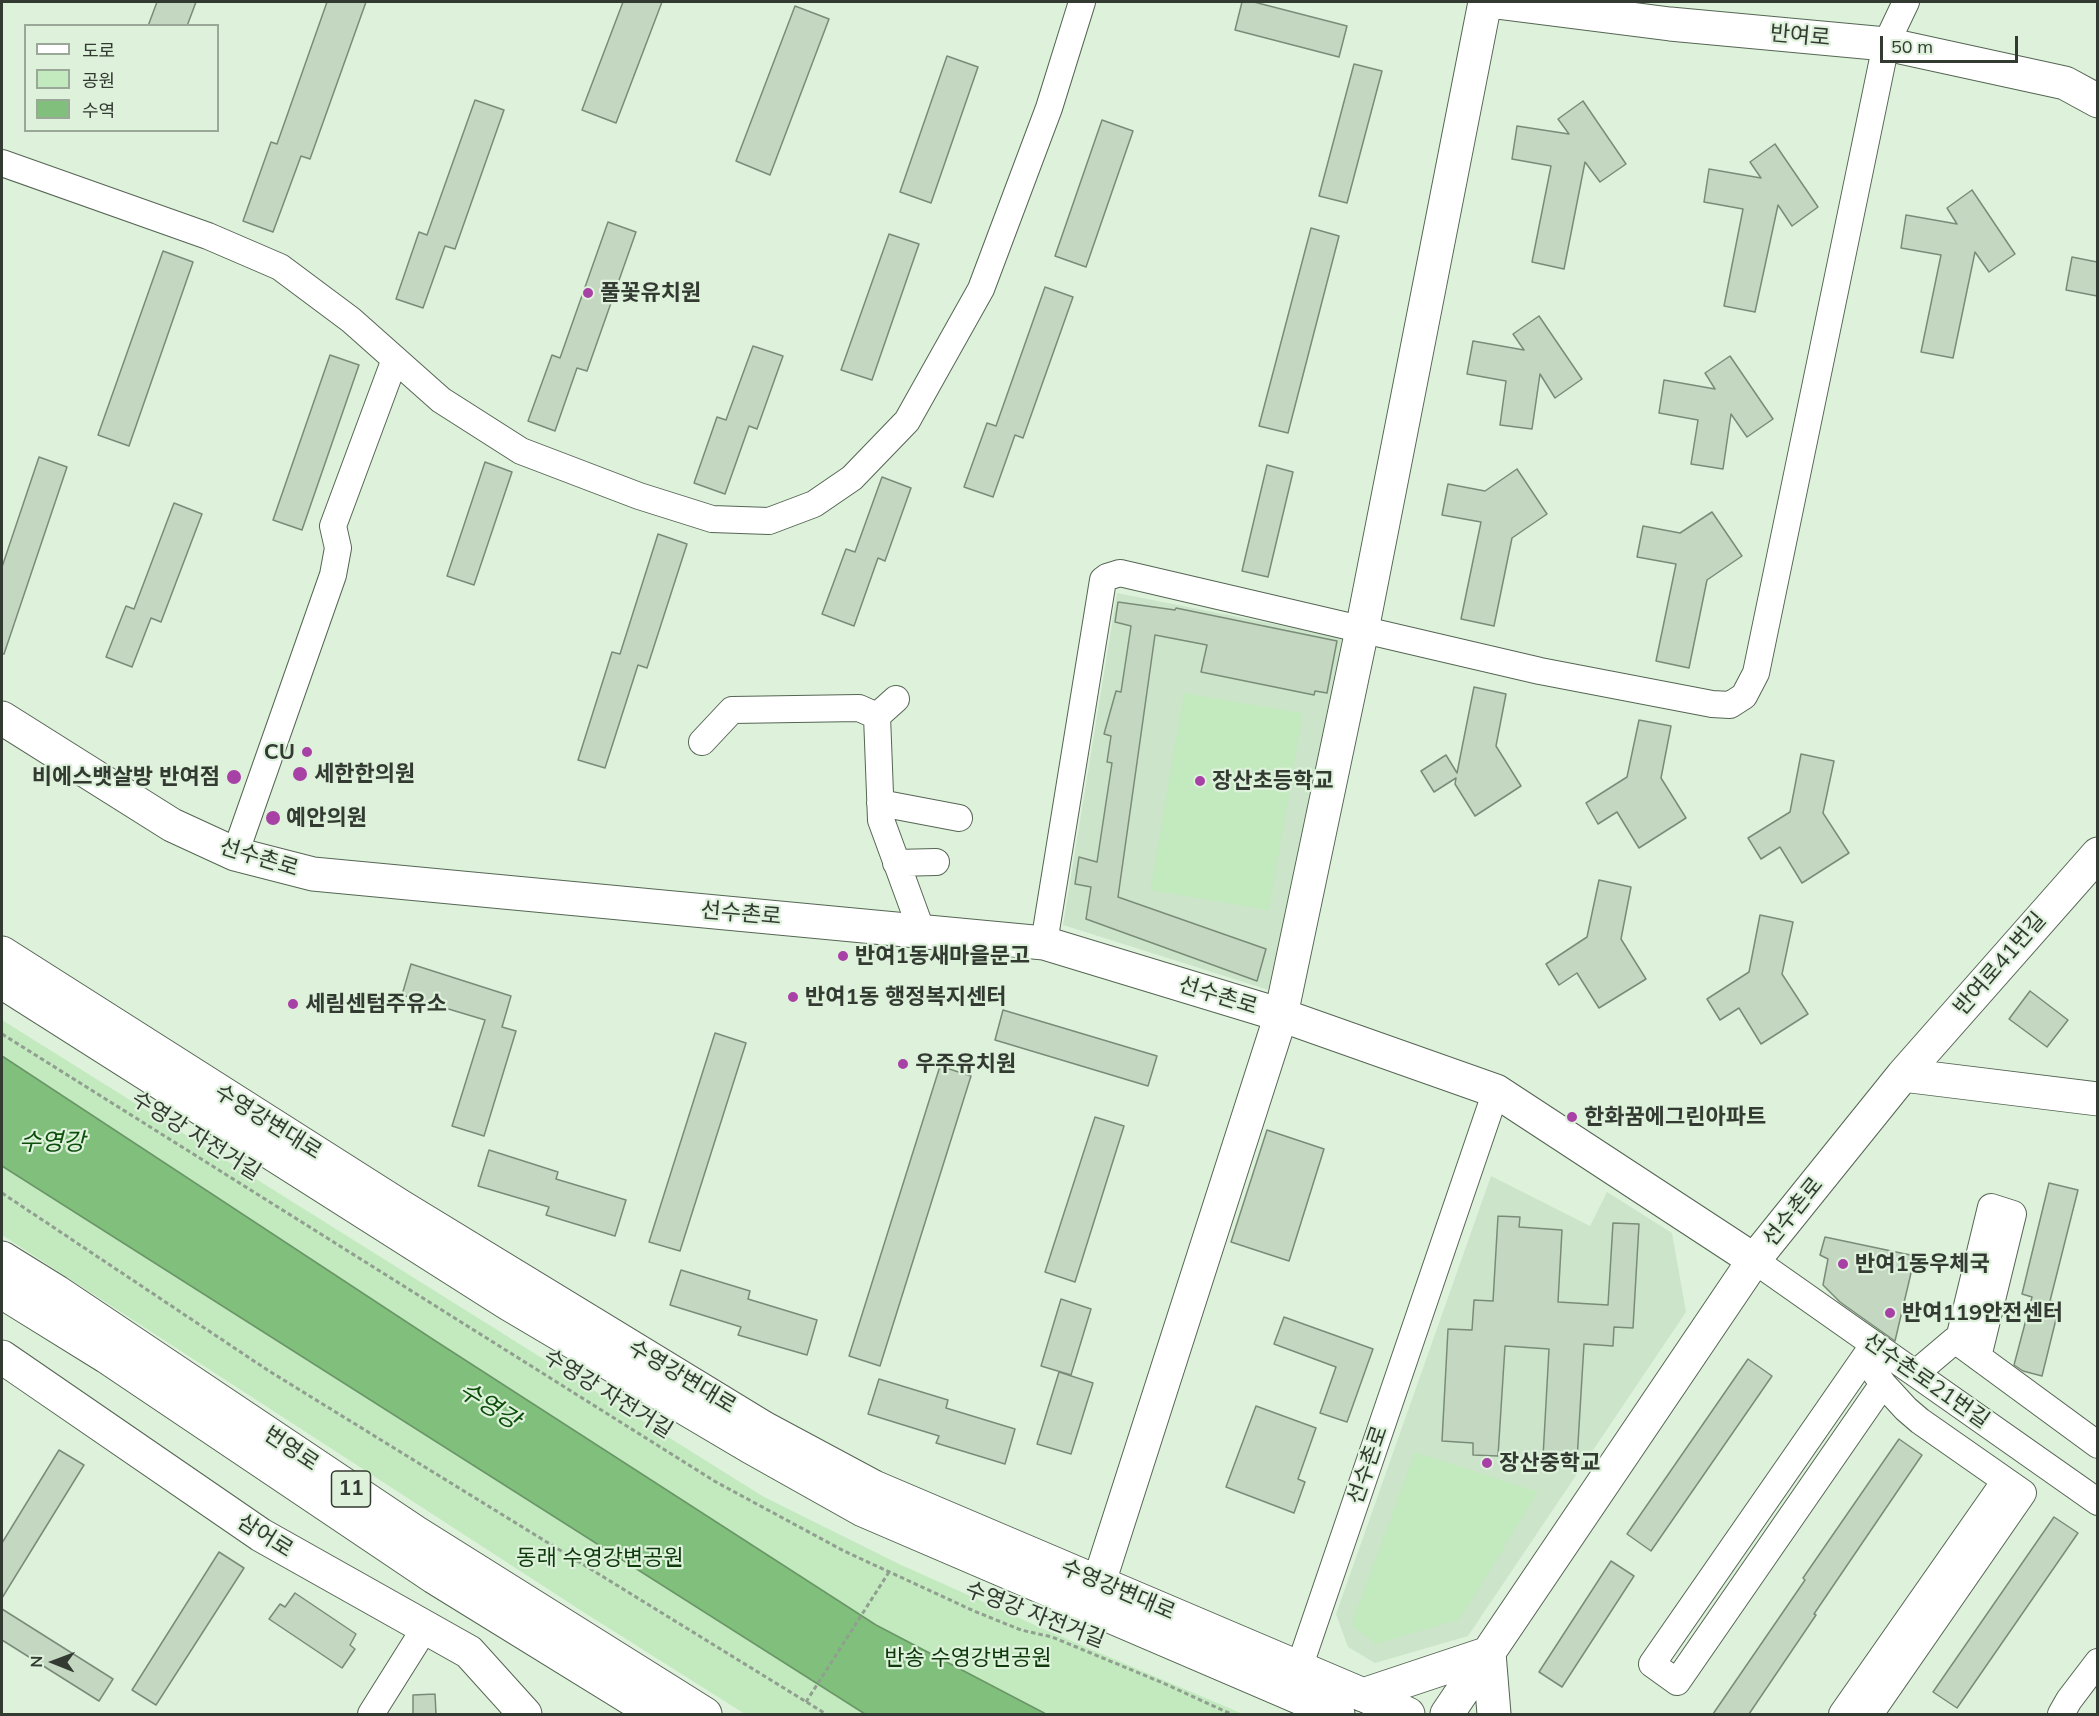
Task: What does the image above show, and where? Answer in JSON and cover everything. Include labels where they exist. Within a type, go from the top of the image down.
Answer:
[{"type":"main road","points":[[1095,1594],[1281,1015],[1362,630],[1485,2]]},
{"type":"main road","name":"반여로","points":[[1496,2],[1670,24],[1886,44],[2065,83],[2097,101]]},
{"type":"main road","name":"선수촌로","points":[[2,718],[172,825],[235,854],[313,874],[1044,943],[1281,1015],[1496,1091],[1754,1260],[1903,1075]]},
{"type":"main road","name":"반여로41번길","points":[[1903,1075],[2097,854]]},
{"type":"main road","name":"수영강변대로","points":[[2,953],[399,1206],[764,1428],[874,1487],[1095,1594],[1350,1705],[1408,1714]]},
{"type":"main road","name":"수영강변대로","points":[[2,982],[509,1304],[749,1446],[863,1510],[1299,1668],[1350,1705]]},
{"type":"main road","points":[[1903,1075],[2097,1099]]},
{"type":"main road","name":"번영로","points":[[2,1258],[57,1292],[415,1532],[705,1714]]},
{"type":"main road","points":[[1447,1714],[1754,1260]]},
{"type":"main road","name":"번영로","points":[[2,1292],[107,1357],[434,1578],[656,1714]]},
{"type":"main road","name":"삼어로","points":[[2,1357],[261,1535],[469,1652],[525,1714]]},
{"type":"main road","points":[[1350,1705],[1489,1653]]},
{"type":"main road","points":[[1489,1653],[1494,1714]]},
{"type":"street","points":[[2,163],[208,236],[280,267],[351,320],[441,400],[521,451],[639,496],[712,519],[769,521],[814,504],[852,478],[907,421],[981,289],[1049,108],[1082,2]]},
{"type":"street","points":[[1044,943],[1103,580],[1120,573],[1540,671],[1712,704],[1730,705],[1744,696],[1756,673],[1886,44],[1906,2]]},
{"type":"street","points":[[235,854],[333,575],[338,548],[333,526],[395,359]]},
{"type":"street","points":[[876,716],[896,699]]},
{"type":"street","points":[[702,742],[732,710],[859,708],[876,716]]},
{"type":"street","points":[[876,716],[880,820],[922,932]]},
{"type":"street","points":[[880,803],[959,818]]},
{"type":"street","points":[[896,863],[936,862]]},
{"type":"street","name":"선수촌로","points":[[1299,1668],[1496,1091]]},
{"type":"street","name":"선수촌로21번길","points":[[1754,1260],[1870,1351],[1916,1373],[2097,1502]]},
{"type":"street","points":[[1916,1373],[1955,1340],[2097,1445]]},
{"type":"street","points":[[1870,1351],[1652,1665],[1677,1682],[1883,1384]]},
{"type":"street","points":[[1870,1351],[1883,1384],[1906,1409],[2023,1493],[1870,1714]]},
{"type":"street","points":[[1842,1714],[2005,1481]]},
{"type":"street","points":[[371,1714],[425,1628]]},
{"type":"street","points":[[2061,1714],[2093,1676]]},
{"type":"path","name":"수영강 자전거길","points":[[2,1034],[716,1482],[844,1551],[974,1611],[1021,1630],[1052,1637],[1231,1714]]},
{"type":"path","points":[[2,1193],[269,1371],[826,1714]]},
{"type":"path","points":[[806,1702],[889,1572]]},
{"type":"shaded area","name":"장산초등학교","points":[[1117,593],[1345,638],[1269,990],[1063,925]]},
{"type":"shaded area","name":"장산중학교","points":[[1491,1176],[1590,1226],[1607,1192],[1672,1233],[1686,1312],[1468,1636],[1375,1663],[1348,1647],[1336,1614]]},
{"type":"green space","points":[[1184,693],[1303,713],[1269,910],[1150,890]]},
{"type":"green space","points":[[2,1020],[764,1497],[899,1564],[1048,1631],[1243,1714],[745,1714],[588,1615],[2,1235]]},
{"type":"green space","points":[[1415,1452],[1538,1492],[1460,1619],[1376,1644],[1351,1625]]},
{"type":"water","name":"수영강","points":[[2,1056],[434,1340],[876,1625],[1046,1714],[865,1714],[2,1166]]},
{"type":"building","points":[[157,2],[196,2],[188,24],[149,24]]},
{"type":"building","points":[[327,2],[366,2],[310,159],[301,156],[273,232],[243,221],[271,142],[277,144]]},
{"type":"building","points":[[623,2],[662,2],[616,123],[582,110]]},
{"type":"building","points":[[1242,2],[1254,2],[1347,26],[1339,57],[1235,30]]},
{"type":"building","points":[[795,6],[829,19],[770,175],[736,161]]},
{"type":"building","points":[[947,56],[978,67],[931,203],[900,192]]},
{"type":"building","points":[[1354,64],[1382,71],[1347,203],[1319,196]]},
{"type":"building","points":[[475,100],[504,110],[455,249],[445,246],[423,308],[396,299],[419,232],[427,235]]},
{"type":"building","points":[[1583,101],[1626,164],[1600,182],[1585,162],[1564,269],[1532,262],[1551,166],[1512,159],[1517,126],[1569,134],[1558,119]]},
{"type":"building","points":[[1102,120],[1133,131],[1086,267],[1055,256]]},
{"type":"building","points":[[1775,144],[1818,207],[1792,226],[1778,205],[1755,312],[1724,306],[1743,209],[1704,202],[1709,169],[1761,178],[1750,162]]},
{"type":"building","points":[[1972,190],[2015,254],[1989,272],[1975,252],[1953,358],[1921,352],[1941,255],[1901,248],[1906,215],[1957,224],[1947,208]]},
{"type":"building","points":[[608,222],[636,232],[587,371],[577,368],[555,431],[528,421],[552,355],[560,358]]},
{"type":"building","points":[[1311,228],[1339,236],[1288,433],[1259,426]]},
{"type":"building","points":[[889,234],[919,244],[872,380],[841,370]]},
{"type":"building","points":[[163,251],[193,262],[129,446],[98,435]]},
{"type":"building","points":[[2072,257],[2097,262],[2097,296],[2066,290]]},
{"type":"building","points":[[1045,287],[1073,297],[1023,438],[1015,435],[993,497],[964,487],[987,423],[996,426]]},
{"type":"building","points":[[1539,316],[1582,379],[1555,398],[1540,374],[1532,429],[1500,425],[1506,381],[1467,374],[1473,341],[1524,350],[1513,334]]},
{"type":"building","points":[[753,346],[783,356],[757,429],[749,426],[725,494],[694,483],[717,417],[726,420]]},
{"type":"building","points":[[330,355],[359,365],[302,530],[273,520]]},
{"type":"building","points":[[1730,356],[1773,419],[1747,437],[1731,414],[1723,469],[1691,464],[1698,420],[1659,413],[1664,380],[1715,389],[1705,373]]},
{"type":"building","points":[[39,457],[67,467],[4,654],[2,654],[2,567]]},
{"type":"building","points":[[485,462],[512,472],[474,585],[447,576]]},
{"type":"building","points":[[1267,465],[1293,472],[1268,577],[1242,571]]},
{"type":"building","points":[[1517,469],[1547,514],[1512,538],[1494,626],[1461,619],[1481,522],[1442,515],[1448,484],[1485,491]]},
{"type":"building","points":[[882,477],[911,488],[885,561],[878,558],[854,626],[822,614],[846,549],[855,552]]},
{"type":"building","points":[[174,503],[202,514],[161,622],[151,618],[132,667],[106,657],[126,606],[134,609]]},
{"type":"building","points":[[1712,512],[1742,556],[1707,580],[1689,668],[1656,661],[1676,564],[1637,557],[1643,526],[1680,533]]},
{"type":"building","points":[[658,534],[687,544],[647,668],[638,665],[605,768],[578,760],[612,652],[620,654]]},
{"type":"building","points":[[1118,602],[1175,610],[1176,608],[1337,641],[1327,693],[1315,691],[1314,695],[1201,672],[1207,645],[1155,635],[1118,897],[1266,949],[1257,981],[1086,919],[1091,887],[1075,884],[1079,857],[1097,862],[1112,763],[1107,762],[1111,736],[1104,734],[1116,691],[1121,692],[1131,626],[1115,622]]},
{"type":"building","points":[[1474,687],[1506,694],[1496,746],[1521,786],[1475,816],[1455,784],[1456,778],[1434,792],[1421,771],[1446,755],[1457,773]]},
{"type":"building","points":[[1639,720],[1671,726],[1661,778],[1686,818],[1639,848],[1617,812],[1598,824],[1586,803],[1627,777]]},
{"type":"building","points":[[1801,754],[1834,761],[1823,813],[1849,853],[1802,883],[1780,847],[1761,859],[1748,838],[1790,812]]},
{"type":"building","points":[[1599,880],[1631,887],[1621,939],[1646,979],[1599,1008],[1577,973],[1559,985],[1546,964],[1587,937]]},
{"type":"building","points":[[1760,915],[1793,922],[1782,974],[1808,1014],[1761,1044],[1739,1008],[1720,1020],[1707,999],[1749,972]]},
{"type":"building","points":[[411,964],[511,996],[502,1027],[516,1031],[484,1136],[452,1126],[485,1020],[402,995]]},
{"type":"building","points":[[2030,991],[2068,1020],[2047,1047],[2009,1019]]},
{"type":"building","points":[[1003,1010],[1157,1056],[1148,1086],[995,1040]]},
{"type":"building","points":[[715,1033],[746,1043],[680,1251],[649,1242]]},
{"type":"building","points":[[940,1066],[971,1076],[880,1366],[849,1356]]},
{"type":"building","points":[[1095,1117],[1124,1126],[1075,1282],[1045,1272]]},
{"type":"building","points":[[1267,1130],[1324,1149],[1289,1261],[1231,1242]]},
{"type":"building","points":[[489,1150],[558,1172],[556,1179],[626,1200],[615,1236],[546,1215],[549,1207],[478,1186]]},
{"type":"building","points":[[2049,1183],[2078,1190],[2050,1301],[2060,1303],[2042,1376],[2023,1371],[2014,1365],[2032,1297],[2022,1294]]},
{"type":"building","points":[[1498,1216],[1520,1217],[1519,1227],[1562,1230],[1558,1302],[1608,1305],[1613,1223],[1639,1224],[1633,1328],[1614,1327],[1613,1346],[1584,1344],[1577,1460],[1543,1457],[1549,1349],[1505,1346],[1498,1456],[1473,1455],[1473,1443],[1442,1441],[1448,1329],[1472,1330],[1474,1300],[1493,1301]]},
{"type":"building","points":[[1825,1237],[1915,1256],[1895,1341],[1840,1302],[1823,1285],[1828,1259],[1820,1255]]},
{"type":"building","points":[[681,1270],[750,1291],[748,1299],[817,1320],[807,1355],[738,1335],[741,1327],[670,1305]]},
{"type":"building","points":[[1061,1299],[1091,1309],[1071,1375],[1041,1366]]},
{"type":"building","points":[[1284,1317],[1373,1349],[1347,1422],[1320,1413],[1336,1367],[1274,1344]]},
{"type":"building","points":[[1748,1359],[1772,1376],[1651,1551],[1627,1534]]},
{"type":"building","points":[[1059,1372],[1093,1383],[1071,1454],[1037,1444]]},
{"type":"building","points":[[879,1379],[948,1400],[946,1408],[1015,1429],[1005,1464],[936,1443],[939,1436],[868,1414]]},
{"type":"building","points":[[1256,1406],[1316,1428],[1298,1479],[1305,1482],[1294,1513],[1226,1487]]},
{"type":"building","points":[[1899,1439],[1922,1455],[1814,1614],[1816,1615],[1749,1714],[1713,1714],[1805,1580],[1803,1578]]},
{"type":"building","points":[[59,1450],[84,1465],[2,1598],[2,1543]]},
{"type":"building","points":[[2054,1517],[2078,1533],[1957,1708],[1933,1692]]},
{"type":"building","points":[[219,1552],[244,1568],[156,1705],[132,1690]]},
{"type":"building","points":[[1611,1561],[1634,1576],[1562,1687],[1539,1672]]},
{"type":"building","points":[[295,1593],[356,1634],[350,1645],[355,1649],[342,1668],[269,1619],[280,1604],[285,1607]]},
{"type":"building","points":[[2,1609],[113,1679],[99,1701],[2,1640]]},
{"type":"building","points":[[435,1694],[436,1714],[413,1714],[413,1695]]},
{"type":"place","name":"풀꽃유치원","points":[[588,293]]},
{"type":"place","name":"CU","points":[[307,752]]},
{"type":"place","name":"세한한의원","points":[[300,774]]},
{"type":"place","name":"비에스뱃살방 반여점","points":[[234,777]]},
{"type":"place","name":"장산초등학교","points":[[1200,781]]},
{"type":"place","name":"예안의원","points":[[273,818]]},
{"type":"place","name":"반여1동새마을문고","points":[[843,956]]},
{"type":"place","name":"반여1동 행정복지센터","points":[[793,997]]},
{"type":"place","name":"세림센텀주유소","points":[[293,1004]]},
{"type":"place","name":"우주유치원","points":[[903,1064]]},
{"type":"place","name":"한화꿈에그린아파트","points":[[1572,1117]]},
{"type":"place","name":"반여1동우체국","points":[[1843,1264]]},
{"type":"place","name":"반여119안전센터","points":[[1890,1313]]},
{"type":"place","name":"장산중학교","points":[[1487,1463]]},
{"type":"park label","name":"동래 수영강변공원","points":[[600,1558]]},
{"type":"park label","name":"반송 수영강변공원","points":[[968,1658]]}]
